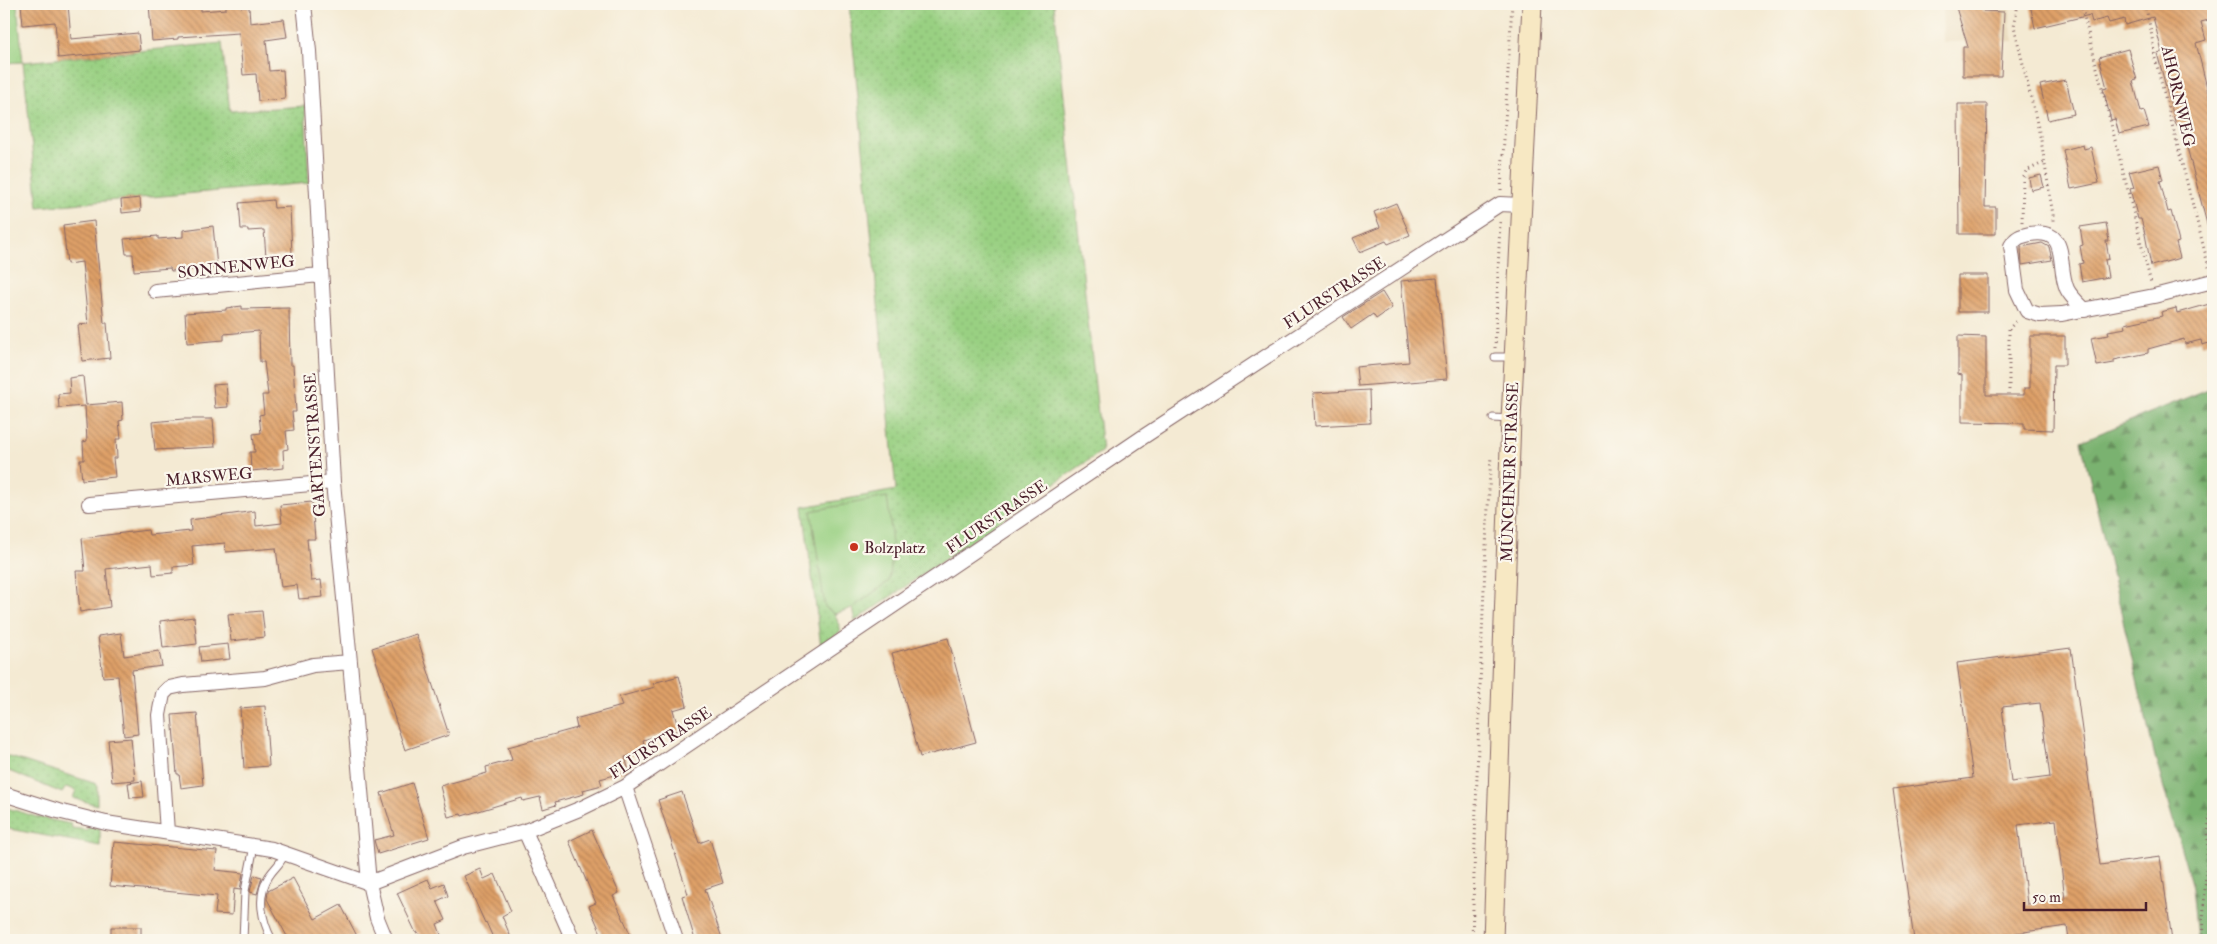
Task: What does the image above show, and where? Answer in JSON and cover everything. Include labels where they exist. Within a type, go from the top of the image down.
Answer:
[{"type":"main road","name":"MÜNCHNER STRASSE","points":[[1493,940],[1502,418],[1514,357],[1532,4]]},
{"type":"street","name":"GARTENSTRASSE","points":[[304,4],[309,51],[333,482],[369,884],[377,918],[386,940]]},
{"type":"street","points":[[1500,204],[1521,205]]},
{"type":"street","name":"FLURSTRASSE","points":[[369,884],[463,847],[525,831],[625,788],[1142,437],[1500,204]]},
{"type":"street","points":[[2085,310],[2067,290],[2060,254],[2056,240],[2052,235],[2044,232],[2021,236],[2014,240],[2011,246],[2017,290],[2027,311],[2040,315],[2085,310],[2154,296],[2213,281]]},
{"type":"street","name":"SONNENWEG","points":[[156,291],[320,275]]},
{"type":"street","name":"MARSWEG","points":[[89,504],[333,482]]},
{"type":"street","points":[[167,832],[159,715],[163,694],[170,688],[184,685],[265,678],[313,665],[350,662]]},
{"type":"street","points":[[625,788],[676,940]]},
{"type":"street","points":[[4,794],[97,821],[254,846],[285,853],[369,884]]},
{"type":"street","points":[[525,831],[574,940]]},
{"type":"lane","points":[[1495,357],[1514,357]]},
{"type":"lane","points":[[243,940],[245,891],[254,846]]},
{"type":"lane","points":[[272,940],[264,925],[262,895],[265,881],[272,871],[282,863],[285,853]]},
{"type":"path","points":[[1495,357],[1500,204],[1512,4]]},
{"type":"path","points":[[2018,4],[2014,26],[2045,162],[2053,215],[2052,235]]},
{"type":"path","points":[[2081,4],[2154,296]]},
{"type":"path","name":"AHORNWEG","points":[[2145,4],[2155,58],[2213,281]]},
{"type":"path","points":[[2021,236],[2022,179],[2026,171],[2045,162]]},
{"type":"path","points":[[2010,390],[2009,329],[2027,311]]},
{"type":"path","points":[[1472,940],[1480,722],[1480,664],[1491,448]]},
{"type":"path","points":[[2202,940],[2207,887],[2213,754]]},
{"type":"path","points":[[2207,887],[2213,880]]},
{"type":"shaded area","points":[[1942,4],[2011,4],[2010,24],[2014,41],[1943,42]]},
{"type":"green space","points":[[4,4],[17,4],[23,62],[4,63]]},
{"type":"green space","points":[[849,4],[1054,4],[1102,451],[855,621],[852,608],[889,581],[825,607],[835,614],[841,631],[821,647],[803,507],[896,490]]},
{"type":"green space","points":[[222,43],[230,111],[305,106],[309,183],[38,207],[23,62]]},
{"type":"green space","points":[[2213,387],[2213,940],[2197,940],[2192,887],[2155,757],[2081,441]]},
{"type":"green space","name":"Bolzplatz","points":[[887,497],[891,539],[889,581],[852,608],[835,614],[825,607],[811,511]]},
{"type":"green space","points":[[4,755],[97,784],[97,805],[73,798],[76,790],[66,787],[62,793],[4,769]]},
{"type":"green space","points":[[4,807],[37,817],[71,824],[72,828],[87,830],[88,827],[100,828],[100,846],[4,828]]},
{"type":"building","points":[[21,4],[68,4],[71,39],[138,33],[140,50],[58,58],[55,22],[23,25]]},
{"type":"building","points":[[149,4],[201,4],[201,11],[226,9],[226,4],[240,4],[241,7],[249,7],[250,23],[284,19],[287,37],[266,40],[269,71],[283,70],[285,99],[258,101],[256,74],[243,75],[239,33],[178,37],[178,39],[152,41]]},
{"type":"building","points":[[1955,4],[1980,4],[1983,11],[2004,12],[2001,76],[1963,76],[1963,47],[1968,47]]},
{"type":"building","points":[[2030,4],[2213,4],[2213,19],[2201,22],[2206,40],[2196,43],[2213,112],[2213,231],[2209,232],[2181,124],[2176,125],[2157,53],[2162,52],[2153,17],[2125,25],[2124,19],[2109,23],[2107,18],[2092,22],[2090,15],[2035,28]]},
{"type":"building","points":[[2128,49],[2137,80],[2133,81],[2141,112],[2144,111],[2149,127],[2119,134],[2115,119],[2111,120],[2103,89],[2107,88],[2099,57]]},
{"type":"building","points":[[2066,80],[2074,114],[2048,120],[2040,85]]},
{"type":"building","points":[[1958,104],[1987,104],[1985,207],[1996,207],[1996,234],[1959,234]]},
{"type":"building","points":[[2083,145],[2084,149],[2091,147],[2099,183],[2071,189],[2063,150]]},
{"type":"building","points":[[2159,165],[2163,180],[2160,181],[2168,212],[2171,211],[2179,242],[2176,243],[2180,258],[2151,266],[2141,219],[2138,219],[2130,189],[2134,188],[2129,172]]},
{"type":"building","points":[[2041,175],[2044,187],[2031,190],[2029,178]]},
{"type":"building","points":[[140,198],[141,211],[122,213],[121,200]]},
{"type":"building","points":[[273,200],[274,208],[290,207],[292,255],[266,257],[264,230],[248,231],[248,229],[241,229],[239,203]]},
{"type":"building","points":[[1396,203],[1410,235],[1388,244],[1386,241],[1360,252],[1353,238],[1380,227],[1374,212]]},
{"type":"building","points":[[94,221],[104,323],[107,323],[110,358],[82,361],[78,325],[88,324],[82,262],[67,264],[63,225]]},
{"type":"building","points":[[2106,223],[2109,259],[2105,260],[2108,277],[2082,282],[2079,264],[2083,263],[2080,246],[2083,245],[2080,227]]},
{"type":"building","points":[[213,226],[217,267],[171,271],[170,268],[134,271],[133,254],[126,254],[124,239],[158,236],[158,239],[183,237],[183,230]]},
{"type":"building","points":[[2042,243],[2049,247],[2052,260],[2022,265],[2021,247]]},
{"type":"building","points":[[1958,275],[1988,275],[1988,312],[1958,312]]},
{"type":"building","points":[[1437,278],[1447,379],[1358,386],[1356,367],[1409,362],[1401,281]]},
{"type":"building","points":[[1382,292],[1392,308],[1376,319],[1373,314],[1351,329],[1343,317]]},
{"type":"building","points":[[2213,303],[2213,342],[2202,345],[2201,340],[2185,344],[2184,339],[2148,349],[2148,353],[2114,360],[2114,363],[2097,366],[2091,338],[2109,335],[2108,331],[2126,328],[2125,324],[2162,316],[2161,312],[2176,308],[2177,313]]},
{"type":"building","points":[[242,306],[242,309],[289,308],[290,365],[293,365],[296,412],[292,412],[294,430],[286,431],[288,449],[283,450],[284,468],[251,471],[250,452],[255,452],[253,434],[261,433],[259,415],[264,414],[262,395],[268,395],[264,362],[260,362],[259,331],[224,334],[224,340],[187,343],[185,313],[226,310],[226,308]]},
{"type":"building","points":[[1958,336],[1986,337],[1986,395],[2024,395],[2024,388],[2030,388],[2030,336],[2065,336],[2065,365],[2054,365],[2053,430],[2024,429],[2024,423],[1962,422],[1962,375],[1958,374]]},
{"type":"building","points":[[83,376],[86,405],[122,402],[123,420],[119,421],[121,439],[116,439],[117,458],[113,458],[115,477],[82,480],[80,460],[84,460],[83,442],[87,441],[85,406],[59,408],[58,394],[70,393],[69,378]]},
{"type":"building","points":[[226,384],[228,407],[215,408],[213,385]]},
{"type":"building","points":[[1369,390],[1370,423],[1315,426],[1313,393]]},
{"type":"building","points":[[213,419],[215,447],[155,450],[152,422]]},
{"type":"building","points":[[312,502],[315,539],[307,539],[311,581],[321,580],[323,597],[299,599],[297,585],[281,587],[276,548],[226,552],[225,543],[192,546],[194,565],[173,567],[173,573],[153,575],[152,564],[106,569],[110,607],[80,612],[76,571],[85,571],[82,538],[148,530],[149,535],[191,531],[190,520],[255,511],[256,526],[282,523],[280,505]]},
{"type":"building","points":[[262,611],[265,637],[231,641],[228,614]]},
{"type":"building","points":[[194,617],[197,644],[163,648],[160,621]]},
{"type":"building","points":[[121,633],[124,656],[159,651],[162,666],[132,670],[138,734],[124,736],[118,676],[103,677],[98,636]]},
{"type":"building","points":[[416,634],[449,735],[405,750],[372,648]]},
{"type":"building","points":[[948,638],[976,742],[920,757],[892,653]]},
{"type":"building","points":[[228,644],[230,659],[201,662],[199,647]]},
{"type":"building","points":[[2071,648],[2100,865],[2160,857],[2172,940],[2069,940],[2067,926],[1995,936],[1995,940],[1914,940],[1893,789],[1973,778],[1957,663]],"holes":[[[2040,703],[2050,777],[2011,782],[2002,707]],[[2056,820],[2065,900],[2027,904],[2018,825]]]},
{"type":"building","points":[[679,676],[687,706],[673,710],[679,730],[643,740],[646,752],[625,757],[629,771],[600,779],[602,785],[583,790],[584,794],[555,802],[556,805],[543,809],[540,797],[523,801],[522,798],[462,816],[461,814],[448,817],[440,786],[487,773],[486,767],[512,760],[508,747],[577,728],[575,719],[622,706],[619,697],[655,687],[653,683]]},
{"type":"building","points":[[265,706],[269,766],[244,768],[240,708]]},
{"type":"building","points":[[197,713],[203,785],[181,788],[179,774],[177,774],[172,715]]},
{"type":"building","points":[[131,738],[135,780],[112,782],[108,740]]},
{"type":"building","points":[[142,781],[144,797],[130,798],[128,783]]},
{"type":"building","points":[[412,783],[429,838],[378,854],[374,840],[394,835],[381,793]]},
{"type":"building","points":[[682,792],[699,843],[710,839],[723,883],[705,889],[722,938],[695,940],[682,896],[688,894],[658,800]]},
{"type":"building","points":[[592,830],[619,893],[613,896],[633,940],[604,940],[589,906],[596,903],[569,841]]},
{"type":"building","points":[[114,842],[217,851],[215,870],[243,873],[240,890],[234,889],[232,915],[215,914],[217,896],[110,886]]},
{"type":"building","points":[[480,869],[484,879],[495,874],[511,911],[502,916],[512,940],[494,940],[485,923],[464,876]]},
{"type":"building","points":[[254,875],[262,877],[257,894],[250,892]]},
{"type":"building","points":[[293,878],[315,919],[341,905],[357,936],[348,940],[289,940],[267,899],[268,891]]},
{"type":"building","points":[[428,879],[432,888],[444,883],[448,896],[437,901],[446,920],[437,924],[443,940],[422,940],[418,932],[416,933],[397,893]]},
{"type":"building","points":[[111,927],[141,927],[141,940],[111,940]]},
{"type":"place","name":"Bolzplatz","points":[[854,547]]}]
